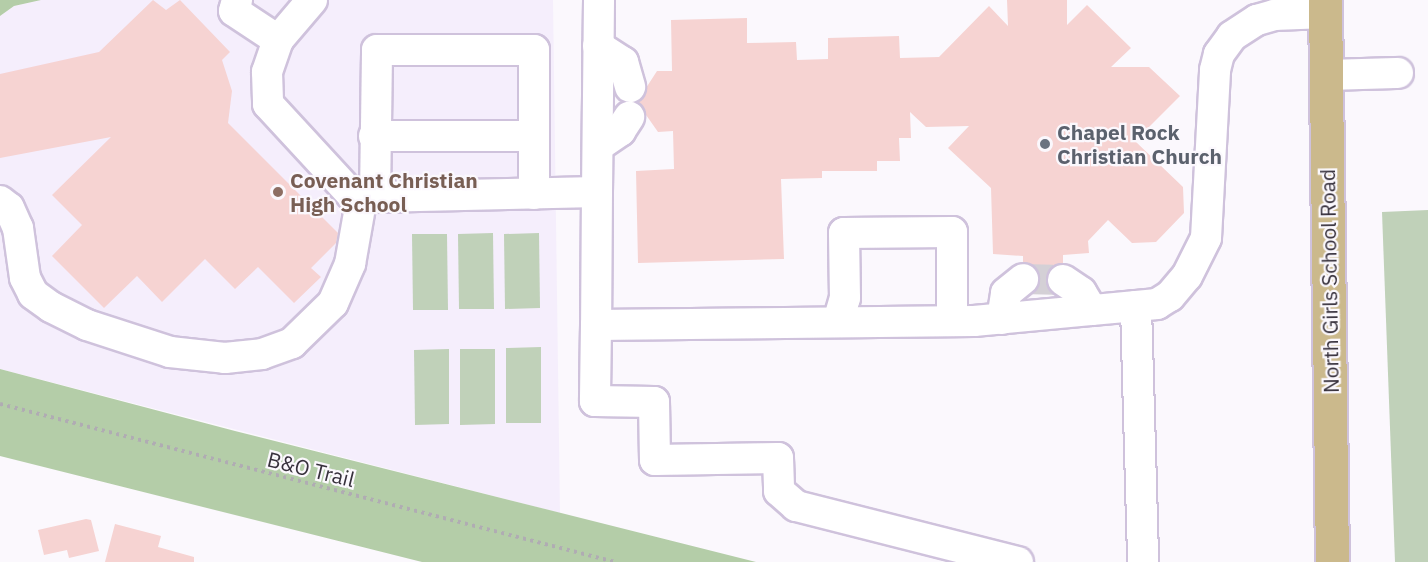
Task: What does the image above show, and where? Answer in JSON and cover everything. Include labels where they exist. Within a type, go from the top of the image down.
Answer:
[{"type":"main road","name":"North Girls School Road","points":[[1325,7],[1332,562]]},
{"type":"lane","points":[[237,0],[234,11],[278,40]]},
{"type":"lane","points":[[312,0],[278,40],[267,72],[268,104],[352,195],[597,192]]},
{"type":"lane","points":[[598,0],[595,401],[654,402],[655,460],[778,458],[779,491],[796,506],[1018,562]]},
{"type":"lane","points":[[596,325],[952,321],[1002,319],[1157,304],[1170,296],[1187,276],[1206,238],[1215,70],[1225,45],[1257,20],[1325,7]]},
{"type":"lane","points":[[598,46],[623,62],[630,87]]},
{"type":"lane","points":[[0,201],[9,208],[18,228],[25,278],[33,294],[51,307],[87,325],[170,352],[225,358],[262,354],[292,343],[333,303],[350,264],[368,196],[374,136],[377,50],[534,50],[534,194]]},
{"type":"lane","points":[[1326,75],[1398,73]]},
{"type":"lane","points":[[598,146],[620,131],[629,117]]},
{"type":"lane","points":[[374,136],[534,136]]},
{"type":"lane","points":[[838,322],[845,298],[844,232],[952,232],[952,321]]},
{"type":"lane","points":[[1002,319],[1006,293],[1023,279]]},
{"type":"lane","points":[[1063,280],[1081,292],[1092,310]]},
{"type":"lane","points":[[1136,306],[1143,562]]},
{"type":"path","name":"B&O Trail","points":[[0,404],[615,562]]},
{"type":"shaded area","name":"Covenant Christian High School","points":[[41,0],[553,0],[560,513],[0,369],[0,16],[14,6]]},
{"type":"green space","points":[[0,0],[41,0],[14,6],[0,16]]},
{"type":"green space","points":[[1428,210],[1428,562],[1395,562],[1382,212]]},
{"type":"green space","points":[[493,233],[494,309],[459,309],[458,234]]},
{"type":"green space","points":[[539,233],[540,308],[505,309],[504,234]]},
{"type":"green space","points":[[412,234],[447,234],[448,310],[413,310]]},
{"type":"green space","points":[[541,347],[541,423],[506,423],[506,348]]},
{"type":"green space","points":[[449,349],[449,424],[415,425],[414,350]]},
{"type":"green space","points":[[460,349],[495,349],[495,424],[460,425]]},
{"type":"green space","points":[[0,369],[235,431],[756,562],[422,562],[0,456]]},
{"type":"building","name":"Covenant Christian High School","points":[[153,0],[166,10],[180,0],[230,52],[222,60],[232,91],[228,123],[338,233],[336,243],[311,268],[321,277],[294,303],[258,267],[235,289],[205,259],[162,302],[137,276],[104,308],[52,256],[82,225],[52,195],[111,137],[0,158],[0,74],[99,52]]},
{"type":"building","name":"Chapel Rock Christian Church","points":[[1007,0],[1067,0],[1067,25],[1087,5],[1131,48],[1111,67],[1149,67],[1180,96],[1135,141],[1183,187],[1184,213],[1156,242],[1132,243],[1108,220],[1088,241],[1089,253],[1063,255],[1063,263],[1049,270],[1046,279],[1053,294],[1032,294],[1039,284],[1036,268],[1023,262],[1023,256],[993,254],[991,188],[948,148],[969,126],[926,127],[910,112],[911,138],[899,138],[900,161],[877,161],[877,171],[822,171],[822,178],[781,179],[784,259],[638,263],[636,171],[674,169],[673,131],[658,132],[637,102],[657,71],[672,71],[671,20],[747,18],[747,43],[796,42],[797,60],[828,59],[828,38],[899,36],[900,58],[939,57],[989,6],[1008,26]]},
{"type":"building","points":[[86,519],[91,520],[99,551],[69,558],[67,550],[44,555],[38,530]]},
{"type":"building","points":[[115,524],[161,536],[158,547],[194,557],[194,562],[105,562]]},
{"type":"tunnel","points":[[1023,279],[1063,280]]},
{"type":"place","name":"Chapel Rock Christian Church","points":[[1045,144]]},
{"type":"place","name":"Covenant Christian High School","points":[[278,192]]}]
